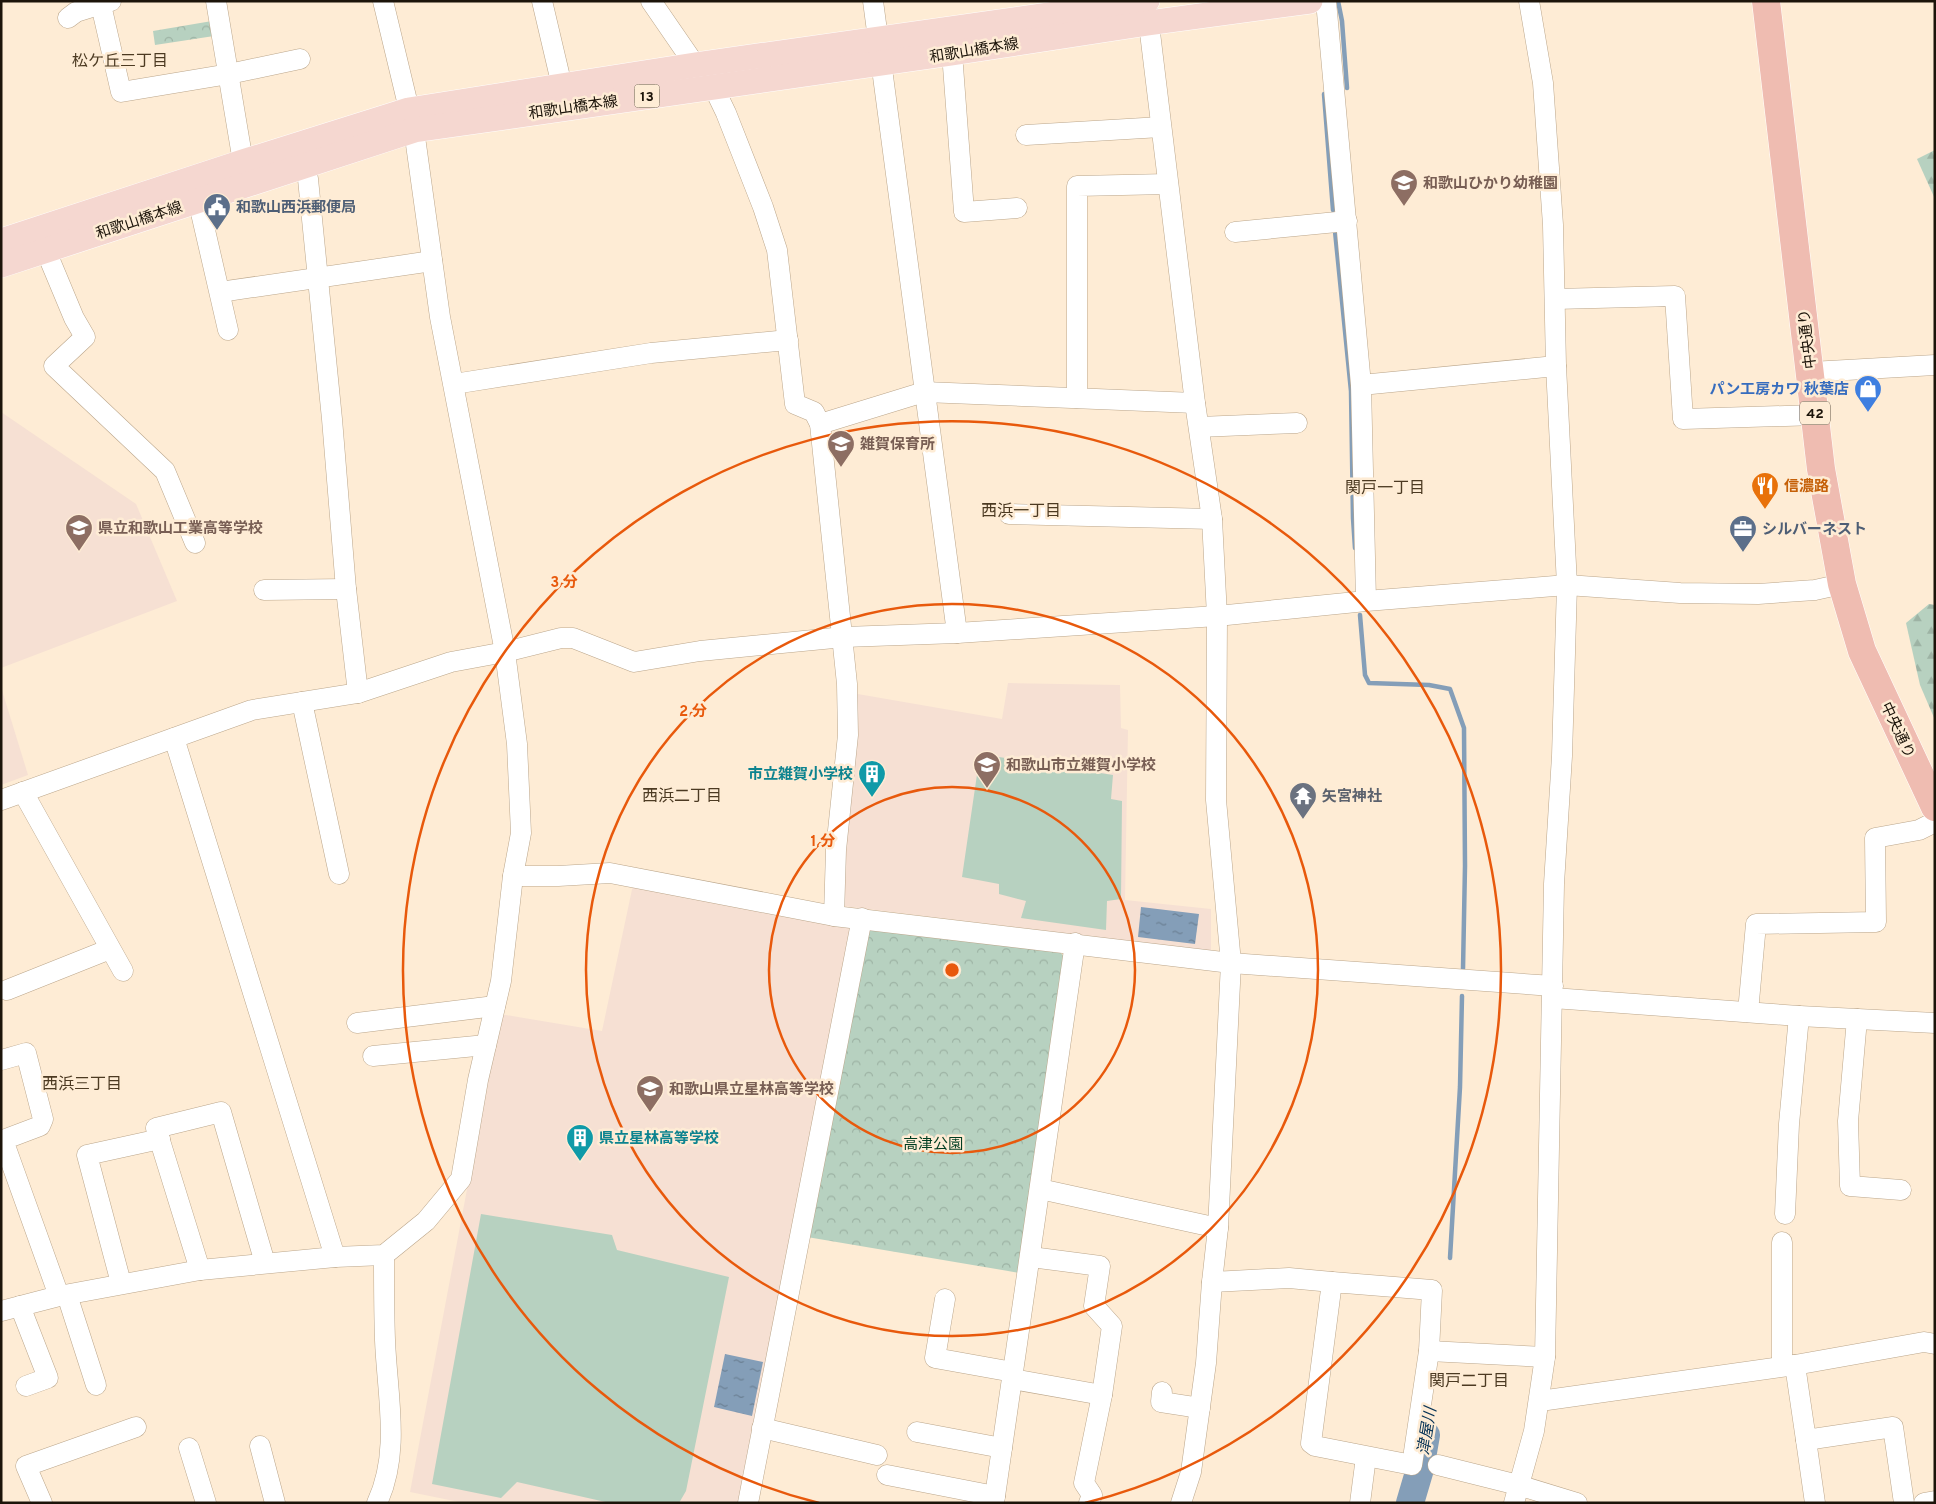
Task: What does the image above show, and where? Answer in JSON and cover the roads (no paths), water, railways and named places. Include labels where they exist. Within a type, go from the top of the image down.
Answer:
[{"type":"highway","name":"中央通り","points":[[1766,1],[1821,469],[1842,584],[1862,651],[1935,807]]},
{"type":"main road","name":"和歌山橋本線","points":[[1,264],[304,166],[412,120],[713,86],[880,52],[1147,7],[1310,1]]},
{"type":"main road","name":"和歌山橋本線","points":[[1,241],[242,162],[412,120],[562,86],[695,65],[880,52],[952,53],[1147,7]]},
{"type":"street","points":[[216,1],[242,162]]},
{"type":"street","points":[[26,1386],[48,1378],[11,1308],[122,1283],[200,1270],[335,1257],[384,1255],[426,1221],[460,1179],[486,1045],[501,980],[513,876],[521,833],[517,744],[505,652],[483,548],[454,384],[440,317],[412,120],[383,1]]},
{"type":"street","points":[[542,1],[562,86]]},
{"type":"street","points":[[651,1],[695,65],[713,86],[726,113],[763,207],[777,250],[795,404],[814,412],[820,424],[844,637],[847,684],[848,734],[836,850],[834,916]]},
{"type":"street","points":[[874,1],[957,633]]},
{"type":"street","points":[[1326,1],[1361,385],[1366,601]]},
{"type":"street","points":[[1516,1494],[1534,1432],[1545,1357],[1554,884],[1562,756],[1567,585],[1556,366],[1556,299],[1543,83],[1529,1]]},
{"type":"street","points":[[68,18],[76,12],[106,3],[121,92],[300,60]]},
{"type":"street","points":[[1147,7],[1195,402],[1212,520],[1217,616],[1216,800],[1231,963],[1218,1228],[1206,1363],[1191,1472],[1182,1503]]},
{"type":"street","points":[[952,53],[964,212],[1017,208]]},
{"type":"street","points":[[1026,135],[1161,127]]},
{"type":"street","points":[[304,166],[308,180],[332,419],[346,589],[358,693]]},
{"type":"street","points":[[1077,398],[1077,186],[1168,184]]},
{"type":"street","points":[[198,200],[228,330]]},
{"type":"street","points":[[1235,232],[1346,221]]},
{"type":"street","points":[[46,251],[74,318],[85,337],[54,366],[165,471],[195,543]]},
{"type":"street","points":[[220,292],[432,261]]},
{"type":"street","points":[[1556,299],[1675,296],[1683,419],[1816,415]]},
{"type":"street","points":[[454,384],[651,352],[788,340]]},
{"type":"street","points":[[1811,372],[1935,365]]},
{"type":"street","points":[[1361,385],[1556,366]]},
{"type":"street","points":[[820,424],[924,392],[1195,402]]},
{"type":"street","points":[[1199,427],[1297,423]]},
{"type":"street","points":[[1009,514],[1212,520]]},
{"type":"street","points":[[1,800],[252,710],[358,693],[451,662],[505,652],[561,638],[573,638],[634,662],[700,651],[844,637],[957,633],[1217,616],[1366,601],[1567,585],[1680,593],[1758,594],[1815,590],[1842,584]]},
{"type":"street","points":[[264,590],[346,589]]},
{"type":"street","points":[[302,702],[339,874]]},
{"type":"street","points":[[174,738],[335,1257]]},
{"type":"street","points":[[23,792],[123,972]]},
{"type":"street","points":[[1748,1012],[1756,924],[1876,922],[1875,838],[1919,830],[1935,822]]},
{"type":"street","points":[[513,876],[558,876],[610,872],[834,916],[1231,963],[1553,992],[1748,1012],[1935,1023]]},
{"type":"street","points":[[748,1503],[862,918]]},
{"type":"street","points":[[887,1475],[994,1500],[1031,1257],[1075,944]]},
{"type":"street","points":[[7,990],[110,949]]},
{"type":"street","points":[[357,1023],[496,1006]]},
{"type":"street","points":[[1785,1214],[1789,1124],[1799,1016]]},
{"type":"street","points":[[1857,1019],[1848,1121],[1850,1186],[1902,1190]]},
{"type":"street","points":[[373,1056],[486,1045]]},
{"type":"street","points":[[1,1060],[26,1053],[43,1119],[40,1126],[3,1140],[96,1385]]},
{"type":"street","points":[[200,1270],[156,1128],[220,1112],[265,1263]]},
{"type":"street","points":[[122,1283],[87,1155],[160,1139]]},
{"type":"street","points":[[1040,1189],[1218,1228]]},
{"type":"street","points":[[1782,1242],[1789,1366],[1806,1440],[1815,1503]]},
{"type":"street","points":[[377,1503],[383,1490],[392,1438],[385,1340],[384,1255]]},
{"type":"street","points":[[1031,1257],[1100,1266],[1094,1306],[1112,1326],[1102,1395],[1084,1483],[1092,1495],[1089,1503]]},
{"type":"street","points":[[1212,1282],[1289,1278],[1432,1290],[1429,1351],[1412,1465],[1314,1446],[1311,1443],[1332,1282]]},
{"type":"street","points":[[945,1299],[935,1358],[1102,1395]]},
{"type":"street","points":[[1540,1401],[1789,1366],[1924,1342],[1935,1344]]},
{"type":"street","points":[[1429,1351],[1545,1357]]},
{"type":"street","points":[[1162,1392],[1161,1402],[1200,1408]]},
{"type":"street","points":[[42,1503],[26,1466],[136,1427]]},
{"type":"street","points":[[1806,1440],[1893,1427],[1904,1503]]},
{"type":"street","points":[[762,1428],[877,1454]]},
{"type":"street","points":[[917,1432],[1002,1448]]},
{"type":"street","points":[[260,1446],[275,1503]]},
{"type":"street","points":[[189,1448],[206,1503]]},
{"type":"street","points":[[1360,1503],[1366,1457]]},
{"type":"street","points":[[1438,1465],[1516,1494],[1576,1503]]},
{"type":"street","points":[[1924,1503],[1935,1501]]},
{"type":"water","points":[[1141,907],[1199,914],[1195,944],[1138,937]]},
{"type":"water","points":[[725,1354],[763,1362],[752,1416],[714,1407]]},
{"type":"waterway","points":[[1338,1],[1342,21],[1347,88]]},
{"type":"waterway","points":[[1324,94],[1333,210]]},
{"type":"waterway","points":[[1335,231],[1351,391],[1355,548]]},
{"type":"waterway","points":[[1360,615],[1365,675],[1369,683],[1429,685],[1450,689],[1464,728],[1465,866],[1463,969]]},
{"type":"waterway","points":[[1450,1258],[1460,1087],[1462,996]]},
{"type":"waterway","name":"津屋川","points":[[1410,1503],[1420,1469],[1426,1435]]},
{"type":"place","name":"和歌山ひかり幼稚園","points":[[1404,207]]},
{"type":"place","name":"和歌山西浜郵便局","points":[[217,231]]},
{"type":"place","name":"パン工房カワ 秋葉店","points":[[1868,413]]},
{"type":"place","name":"雑賀保育所","points":[[841,468]]},
{"type":"place","name":"信濃路","points":[[1765,510]]},
{"type":"place","name":"県立和歌山工業高等学校","points":[[79,552]]},
{"type":"place","name":"シルバーネスト","points":[[1743,553]]},
{"type":"place","name":"和歌山市立雑賀小学校","points":[[987,789]]},
{"type":"place","name":"市立雑賀小学校","points":[[872,798]]},
{"type":"place","name":"矢宮神社","points":[[1303,820]]},
{"type":"place","name":"和歌山県立星林高等学校","points":[[650,1113]]},
{"type":"place","name":"県立星林高等学校","points":[[580,1162]]},
{"type":"district","name":"松ケ丘三丁目","points":[[120,60]]},
{"type":"district","name":"関戸一丁目","points":[[1385,487]]},
{"type":"district","name":"西浜一丁目","points":[[1021,510]]},
{"type":"district","name":"西浜二丁目","points":[[682,795]]},
{"type":"district","name":"西浜三丁目","points":[[82,1083]]},
{"type":"district","name":"関戸二丁目","points":[[1469,1380]]},
{"type":"park label","name":"高津公園","points":[[933,1144]]}]
